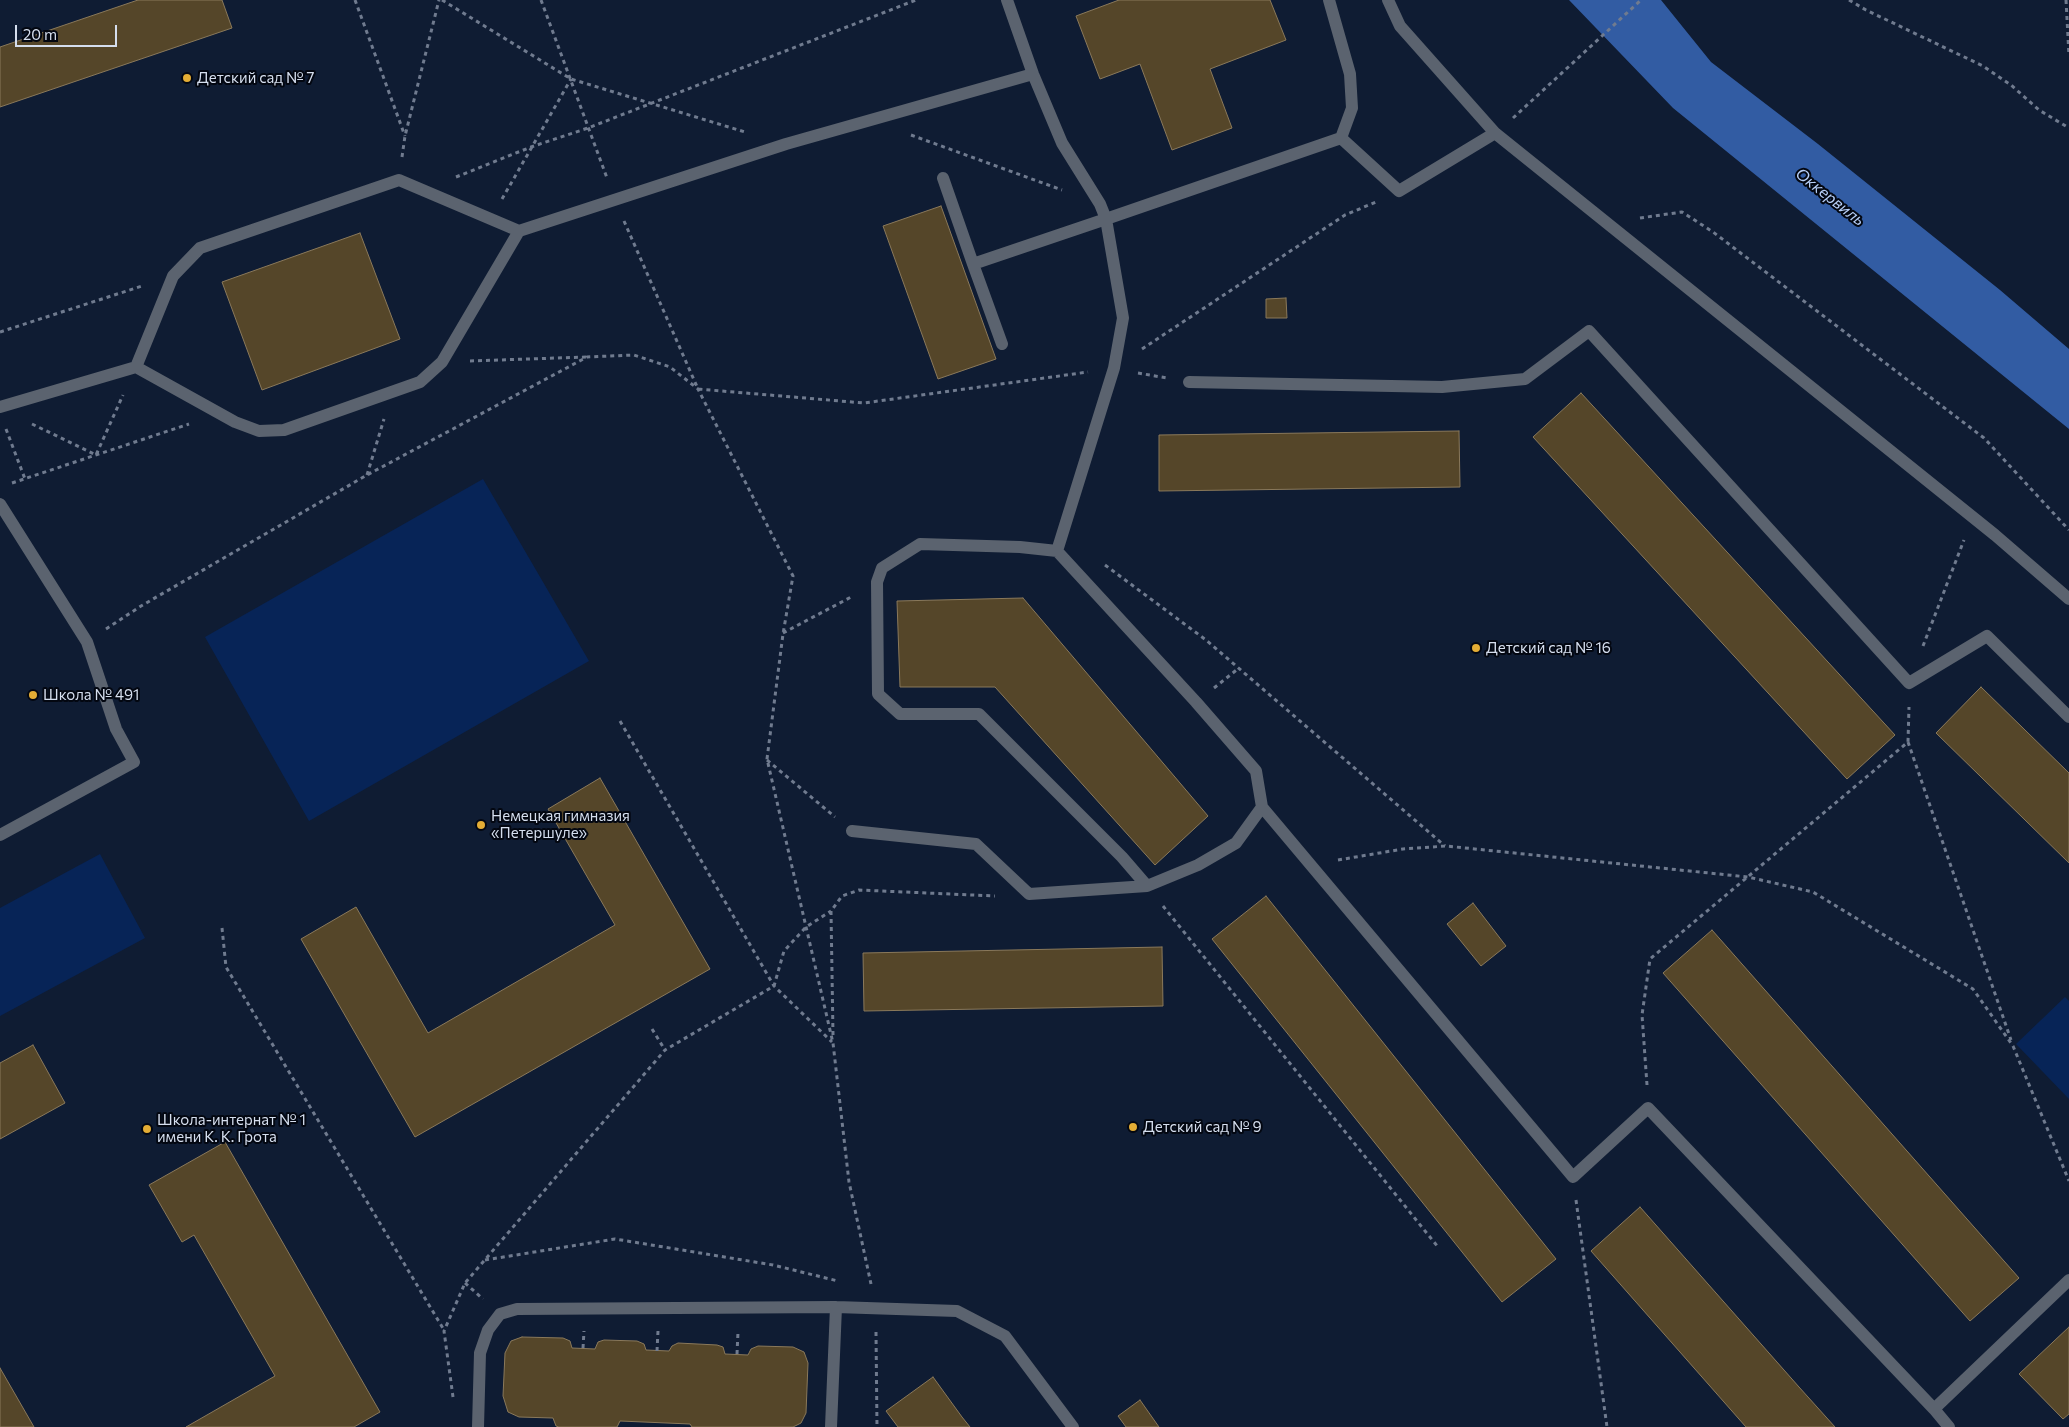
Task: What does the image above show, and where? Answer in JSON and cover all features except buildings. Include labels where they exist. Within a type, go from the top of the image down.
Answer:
[{"type":"lane","points":[[1007,0],[1033,74],[1062,143],[1100,204],[1106,219],[1123,318],[1114,368],[1057,551]]},
{"type":"lane","points":[[1329,0],[1350,74],[1352,108],[1341,138]]},
{"type":"lane","points":[[1388,0],[1400,26],[1495,133],[1973,517],[2069,599]]},
{"type":"lane","points":[[2,414],[136,367],[173,276],[200,248],[400,180],[520,231],[786,144],[1033,74]]},
{"type":"lane","points":[[1341,138],[1399,191],[1495,133]]},
{"type":"lane","points":[[973,264],[1341,138]]},
{"type":"lane","points":[[942,178],[1002,344]]},
{"type":"lane","points":[[136,367],[235,422],[259,431],[284,430],[392,392],[420,382],[442,362],[520,231]]},
{"type":"lane","points":[[1189,382],[1442,387],[1524,379],[1589,331],[1909,683],[1987,636],[2069,717]]},
{"type":"lane","points":[[0,504],[87,642],[116,728],[134,762],[0,835]]},
{"type":"lane","points":[[1147,886],[1122,857],[979,714],[900,714],[878,694],[877,582],[882,568],[920,544],[1020,547],[1057,551],[1196,702],[1256,771],[1262,807],[1573,1177],[1648,1108],[1949,1427]]},
{"type":"lane","points":[[852,831],[976,844],[1029,894],[1147,886],[1198,865],[1236,843],[1262,807]]},
{"type":"lane","points":[[1934,1409],[2069,1280]]},
{"type":"lane","points":[[831,1427],[836,1307]]},
{"type":"lane","points":[[478,1427],[480,1353],[488,1330],[500,1314],[517,1308],[876,1307],[958,1311],[1005,1336],[1073,1427]]},
{"type":"path","points":[[355,0],[405,136]]},
{"type":"path","points":[[400,180],[405,136],[441,0],[571,79],[786,144]]},
{"type":"path","points":[[423,190],[916,0]]},
{"type":"path","points":[[1495,133],[1641,0]]},
{"type":"path","points":[[1849,0],[1874,14],[1983,66],[2011,85],[2039,110],[2069,128]]},
{"type":"path","points":[[2066,0],[2069,56]]},
{"type":"path","points":[[490,219],[571,79]]},
{"type":"path","points":[[870,120],[1100,204]]},
{"type":"path","points":[[1114,368],[1345,215],[1399,191]]},
{"type":"path","points":[[1608,223],[1682,212],[1713,232],[1984,438],[2069,530]]},
{"type":"path","points":[[0,332],[173,276]]},
{"type":"path","points":[[442,362],[634,355],[670,367],[698,389],[793,576],[783,634],[767,759],[833,1043]]},
{"type":"path","points":[[87,642],[141,606],[367,475],[587,357]]},
{"type":"path","points":[[96,455],[136,367]]},
{"type":"path","points":[[698,389],[864,403],[1114,368],[1189,382]]},
{"type":"path","points":[[367,475],[392,392]]},
{"type":"path","points":[[2,414],[25,479]]},
{"type":"path","points":[[8,484],[220,414]]},
{"type":"path","points":[[26,421],[96,455]]},
{"type":"path","points":[[1973,517],[1909,683],[1908,742],[2013,1046],[2069,1181]]},
{"type":"path","points":[[1102,563],[1206,640],[1446,846]]},
{"type":"path","points":[[783,634],[877,582]]},
{"type":"path","points":[[1196,702],[1239,668]]},
{"type":"path","points":[[620,721],[774,986],[833,1043]]},
{"type":"path","points":[[1648,1108],[1642,1015],[1650,959],[1908,742]]},
{"type":"path","points":[[767,759],[852,831]]},
{"type":"path","points":[[1311,864],[1403,849],[1446,846],[1748,876],[1812,892],[1973,989],[2013,1046]]},
{"type":"path","points":[[1147,886],[1438,1247]]},
{"type":"path","points":[[444,1331],[465,1283],[666,1050],[774,986],[784,951],[806,927],[831,911],[842,896],[858,890],[1002,896],[1029,894]]},
{"type":"path","points":[[831,911],[833,1043],[849,1182],[876,1307],[877,1427]]},
{"type":"path","points":[[222,928],[226,967],[444,1331],[453,1398]]},
{"type":"path","points":[[652,1029],[666,1050]]},
{"type":"path","points":[[1573,1177],[1607,1427]]},
{"type":"path","points":[[484,1260],[615,1239],[773,1264],[845,1283]]},
{"type":"shaded area","points":[[483,479],[589,661],[309,821],[205,637]]},
{"type":"shaded area","points":[[100,854],[145,938],[0,1016],[0,908]]},
{"type":"shaded area","points":[[2065,997],[2069,1001],[2069,1099],[2016,1044]]},
{"type":"water","name":"Оккервиль","points":[[1569,0],[1661,0],[1711,62],[1818,144],[2000,290],[2069,349],[2069,429],[1673,108]]},
{"type":"place","name":"Детский сад № 7","points":[[187,78]]},
{"type":"place","name":"Детский сад № 16","points":[[1476,648]]},
{"type":"place","name":"Школа № 491","points":[[33,695]]},
{"type":"place","name":"Немецкая гимназия «Петершуле»","points":[[481,825]]},
{"type":"place","name":"Детский сад № 9","points":[[1133,1127]]},
{"type":"place","name":"Школа-интернат № 1 имени К. К. Грота","points":[[147,1129]]}]
